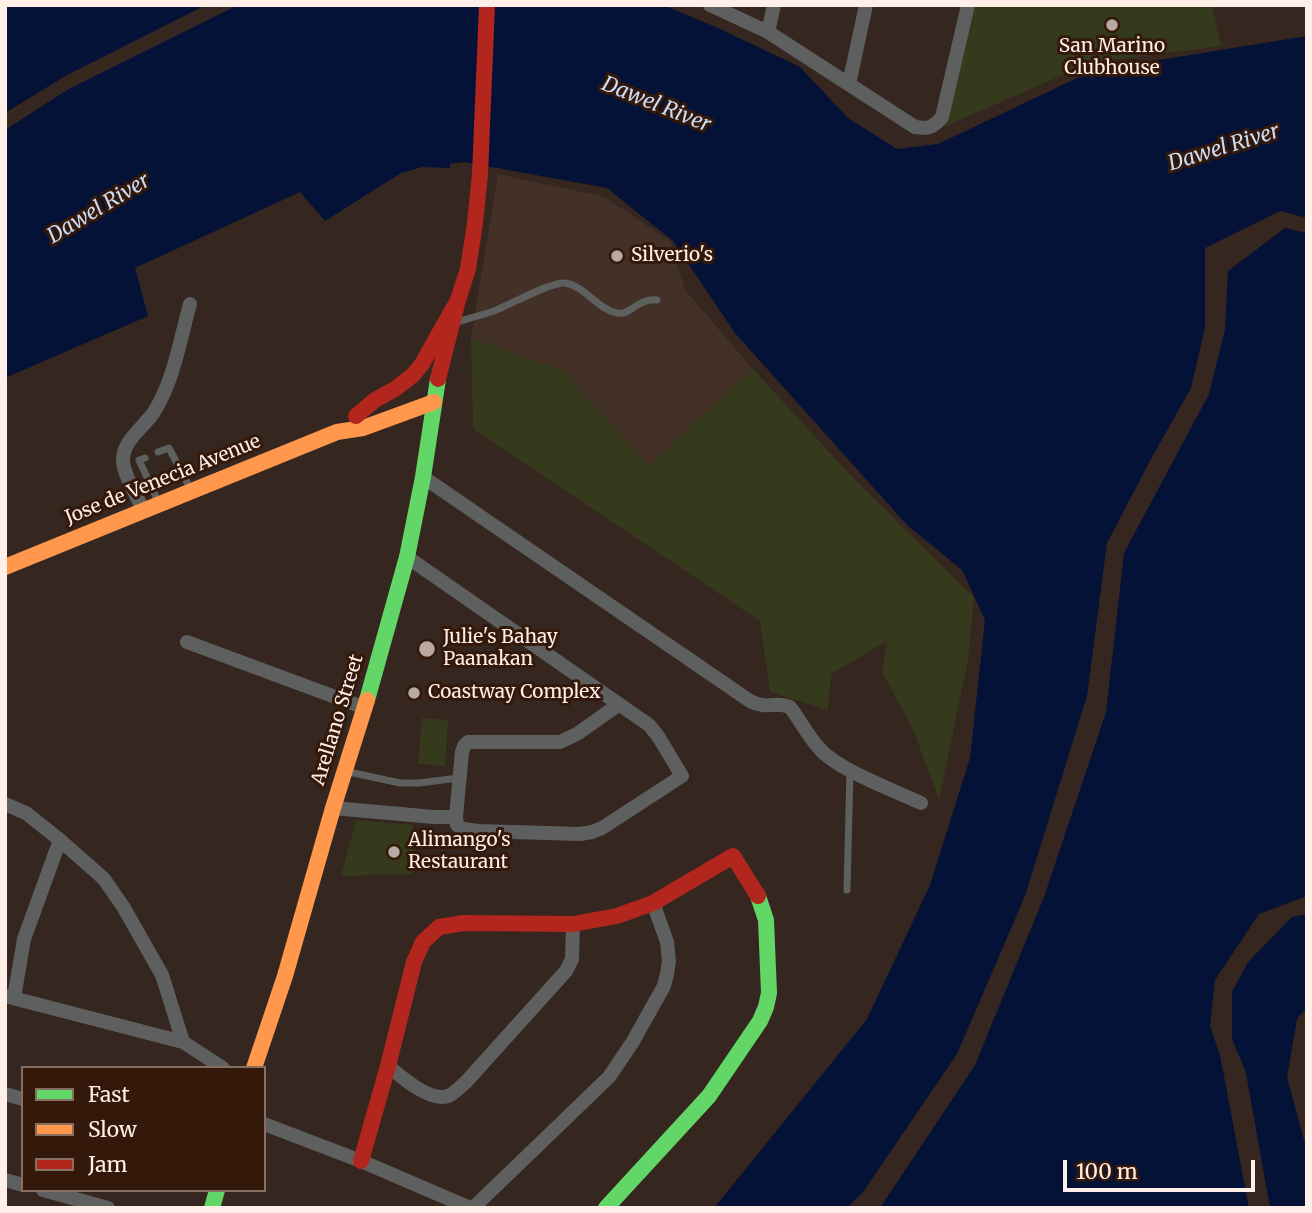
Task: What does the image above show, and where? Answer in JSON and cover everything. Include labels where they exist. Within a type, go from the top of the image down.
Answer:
[{"type":"main road","points":[[425,459],[421,445],[405,432],[360,422],[375,401],[413,375],[422,363],[458,300],[468,269],[480,174],[487,5]]},
{"type":"main road","name":"Arellano Street","points":[[255,1066],[285,976],[407,557],[434,402],[458,300]]},
{"type":"main road","name":"Jose de Venecia Avenue","points":[[5,567],[337,432],[439,379]]},
{"type":"main road","name":"Jose de Venecia Avenue","points":[[360,422],[434,402]]},
{"type":"main road","points":[[361,1161],[414,961],[423,942],[439,928],[464,923],[573,924],[617,916],[653,903],[733,856],[759,898],[766,920],[769,993],[760,1021],[709,1096],[606,1208]]},
{"type":"street","points":[[710,5],[768,32],[915,127],[927,129],[935,126],[942,117],[968,5]]},
{"type":"street","points":[[768,32],[774,5]]},
{"type":"street","points":[[849,84],[866,5]]},
{"type":"street","points":[[144,511],[125,469],[125,451],[162,396],[170,377],[190,304]]},
{"type":"street","points":[[423,477],[750,701],[760,706],[790,707],[818,748],[826,755],[850,770],[921,803]]},
{"type":"street","points":[[407,557],[649,725],[682,776],[603,828],[592,832],[580,834],[478,831],[463,829],[457,825],[458,778],[462,752],[468,742],[560,742],[577,734],[618,705]]},
{"type":"street","points":[[187,642],[365,708]]},
{"type":"street","points":[[5,804],[26,813],[104,879],[124,908],[162,975],[183,1042]]},
{"type":"street","points":[[333,808],[456,817]]},
{"type":"street","points":[[60,840],[24,939],[10,997],[183,1042],[220,1066]]},
{"type":"street","points":[[266,1125],[361,1161],[471,1208],[609,1077],[632,1043],[664,986],[667,974],[667,942],[653,903]]},
{"type":"street","points":[[388,1066],[424,1092],[449,1096],[466,1082],[566,971],[572,959],[573,924]]},
{"type":"street","points":[[50,1192],[108,1208]]},
{"type":"lane","points":[[452,323],[494,311],[560,283],[574,286],[618,314],[643,301],[657,300]]},
{"type":"lane","points":[[158,452],[169,448],[192,491]]},
{"type":"lane","points":[[145,458],[139,460],[160,505]]},
{"type":"lane","points":[[846,890],[850,770]]},
{"type":"lane","points":[[345,771],[400,783],[458,778]]},
{"type":"shaded area","points":[[498,174],[605,197],[671,242],[685,290],[753,369],[649,466],[562,370],[471,338]]},
{"type":"green space","points":[[973,5],[1212,5],[1221,46],[1090,63],[944,127]]},
{"type":"green space","points":[[471,338],[562,370],[649,466],[753,369],[854,479],[974,597],[968,660],[939,800],[912,727],[882,672],[887,641],[831,674],[828,710],[770,692],[760,621],[473,429]]},
{"type":"green space","points":[[422,718],[448,720],[445,766],[418,764]]},
{"type":"green space","points":[[356,820],[413,825],[413,874],[341,876]]},
{"type":"water","points":[[5,5],[206,5],[67,75],[5,113]]},
{"type":"water","name":"Dawel River","points":[[238,5],[663,5],[800,67],[848,118],[897,149],[938,144],[1092,71],[1307,36],[1307,218],[1280,211],[1205,248],[1205,328],[1191,388],[1107,543],[1087,696],[1025,896],[957,1054],[863,1192],[847,1208],[714,1208],[867,1019],[930,885],[970,758],[985,620],[962,570],[907,525],[735,333],[673,241],[607,188],[464,162],[450,164],[450,168],[422,167],[401,173],[325,221],[300,192],[135,268],[148,316],[5,378],[5,130],[67,90]]},
{"type":"water","points":[[1285,228],[1307,233],[1307,896],[1259,914],[1215,980],[1210,1026],[1220,1055],[1249,1208],[880,1208],[975,1065],[1044,897],[1106,712],[1124,553],[1209,394],[1225,329],[1228,271]]},
{"type":"water","points":[[1307,914],[1307,1007],[1297,1019],[1287,1077],[1307,1151],[1307,1208],[1270,1208],[1246,1073],[1232,1039],[1232,992],[1248,962],[1292,917]]},
{"type":"traffic: fast","points":[[367,700],[407,557],[438,379]]},
{"type":"traffic: fast","points":[[606,1208],[709,1096],[760,1021],[769,993],[766,920],[758,896]]},
{"type":"traffic: fast","points":[[212,1208],[216,1192]]},
{"type":"traffic: slow","points":[[5,567],[337,432],[363,428],[434,402]]},
{"type":"traffic: slow","points":[[255,1066],[285,976],[367,700]]},
{"type":"traffic: jam","points":[[438,379],[468,269],[475,223],[480,174],[487,5]]},
{"type":"traffic: jam","points":[[356,416],[413,375],[458,300]]},
{"type":"traffic: jam","points":[[361,1161],[414,962],[423,942],[439,927],[464,923],[573,924],[617,916],[653,903],[733,856],[758,896]]},
{"type":"place","name":"San Marino Clubhouse","points":[[1112,25]]},
{"type":"place","name":"Silverio's","points":[[617,256]]},
{"type":"place","name":"Julie's Bahay Paanakan","points":[[427,649]]},
{"type":"place","name":"Coastway Complex","points":[[414,693]]},
{"type":"place","name":"Alimango's Restaurant","points":[[394,852]]}]
